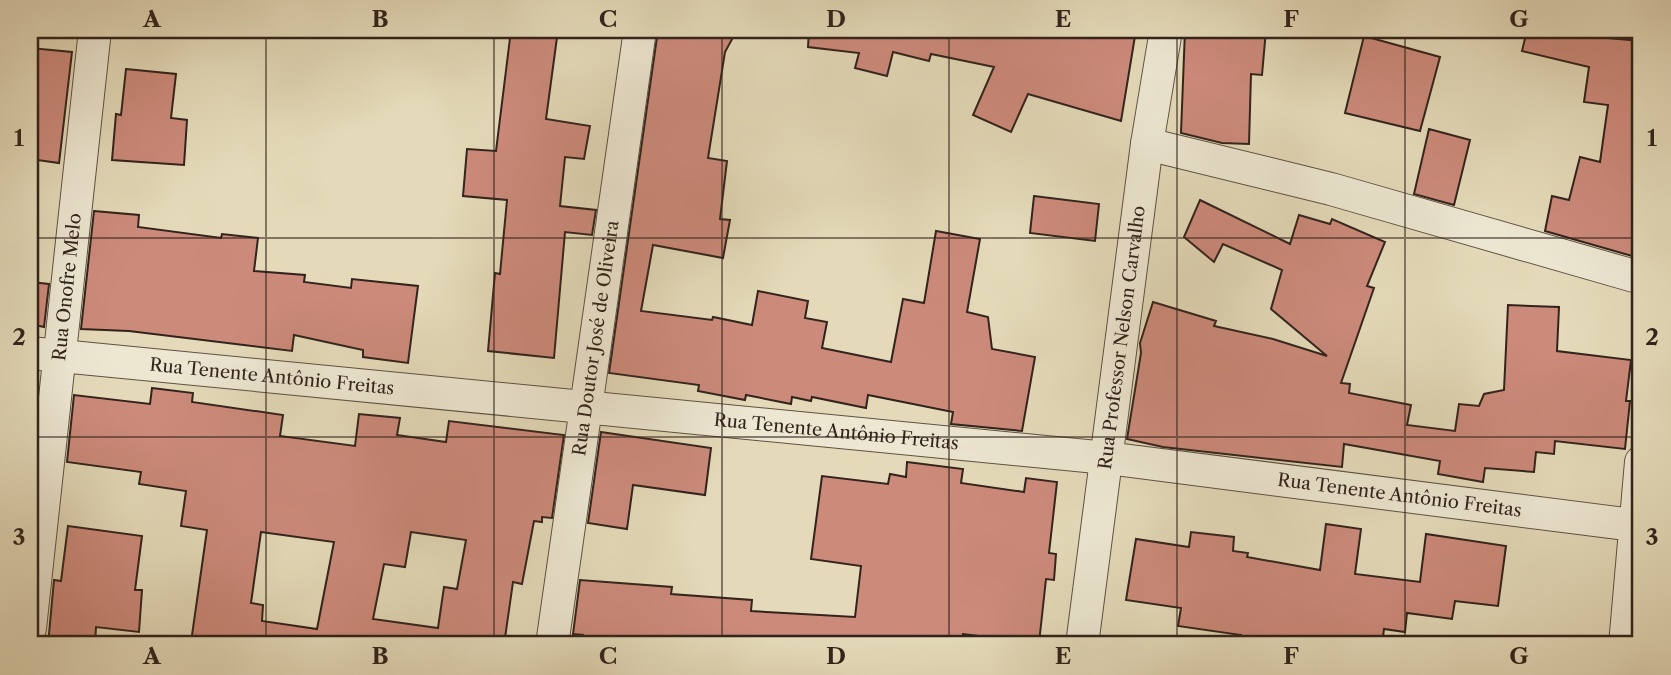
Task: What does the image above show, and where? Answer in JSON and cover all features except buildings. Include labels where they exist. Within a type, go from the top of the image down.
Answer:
[{"type":"street","name":"Rua Onofre Melo","points":[[30,628],[43,355],[95,30]]},
{"type":"street","name":"Rua Doutor José de Oliveira","points":[[552,645],[640,30]]},
{"type":"street","name":"Rua Professor Nelson Carvalho","points":[[1082,645],[1147,144],[1166,30]]},
{"type":"street","points":[[1147,144],[1331,190],[1641,278]]},
{"type":"street","name":"Rua Tenente Antônio Freitas","points":[[43,355],[1107,458],[1639,525]]},
{"type":"street","points":[[1625,645],[1639,525],[1641,462]]}]
